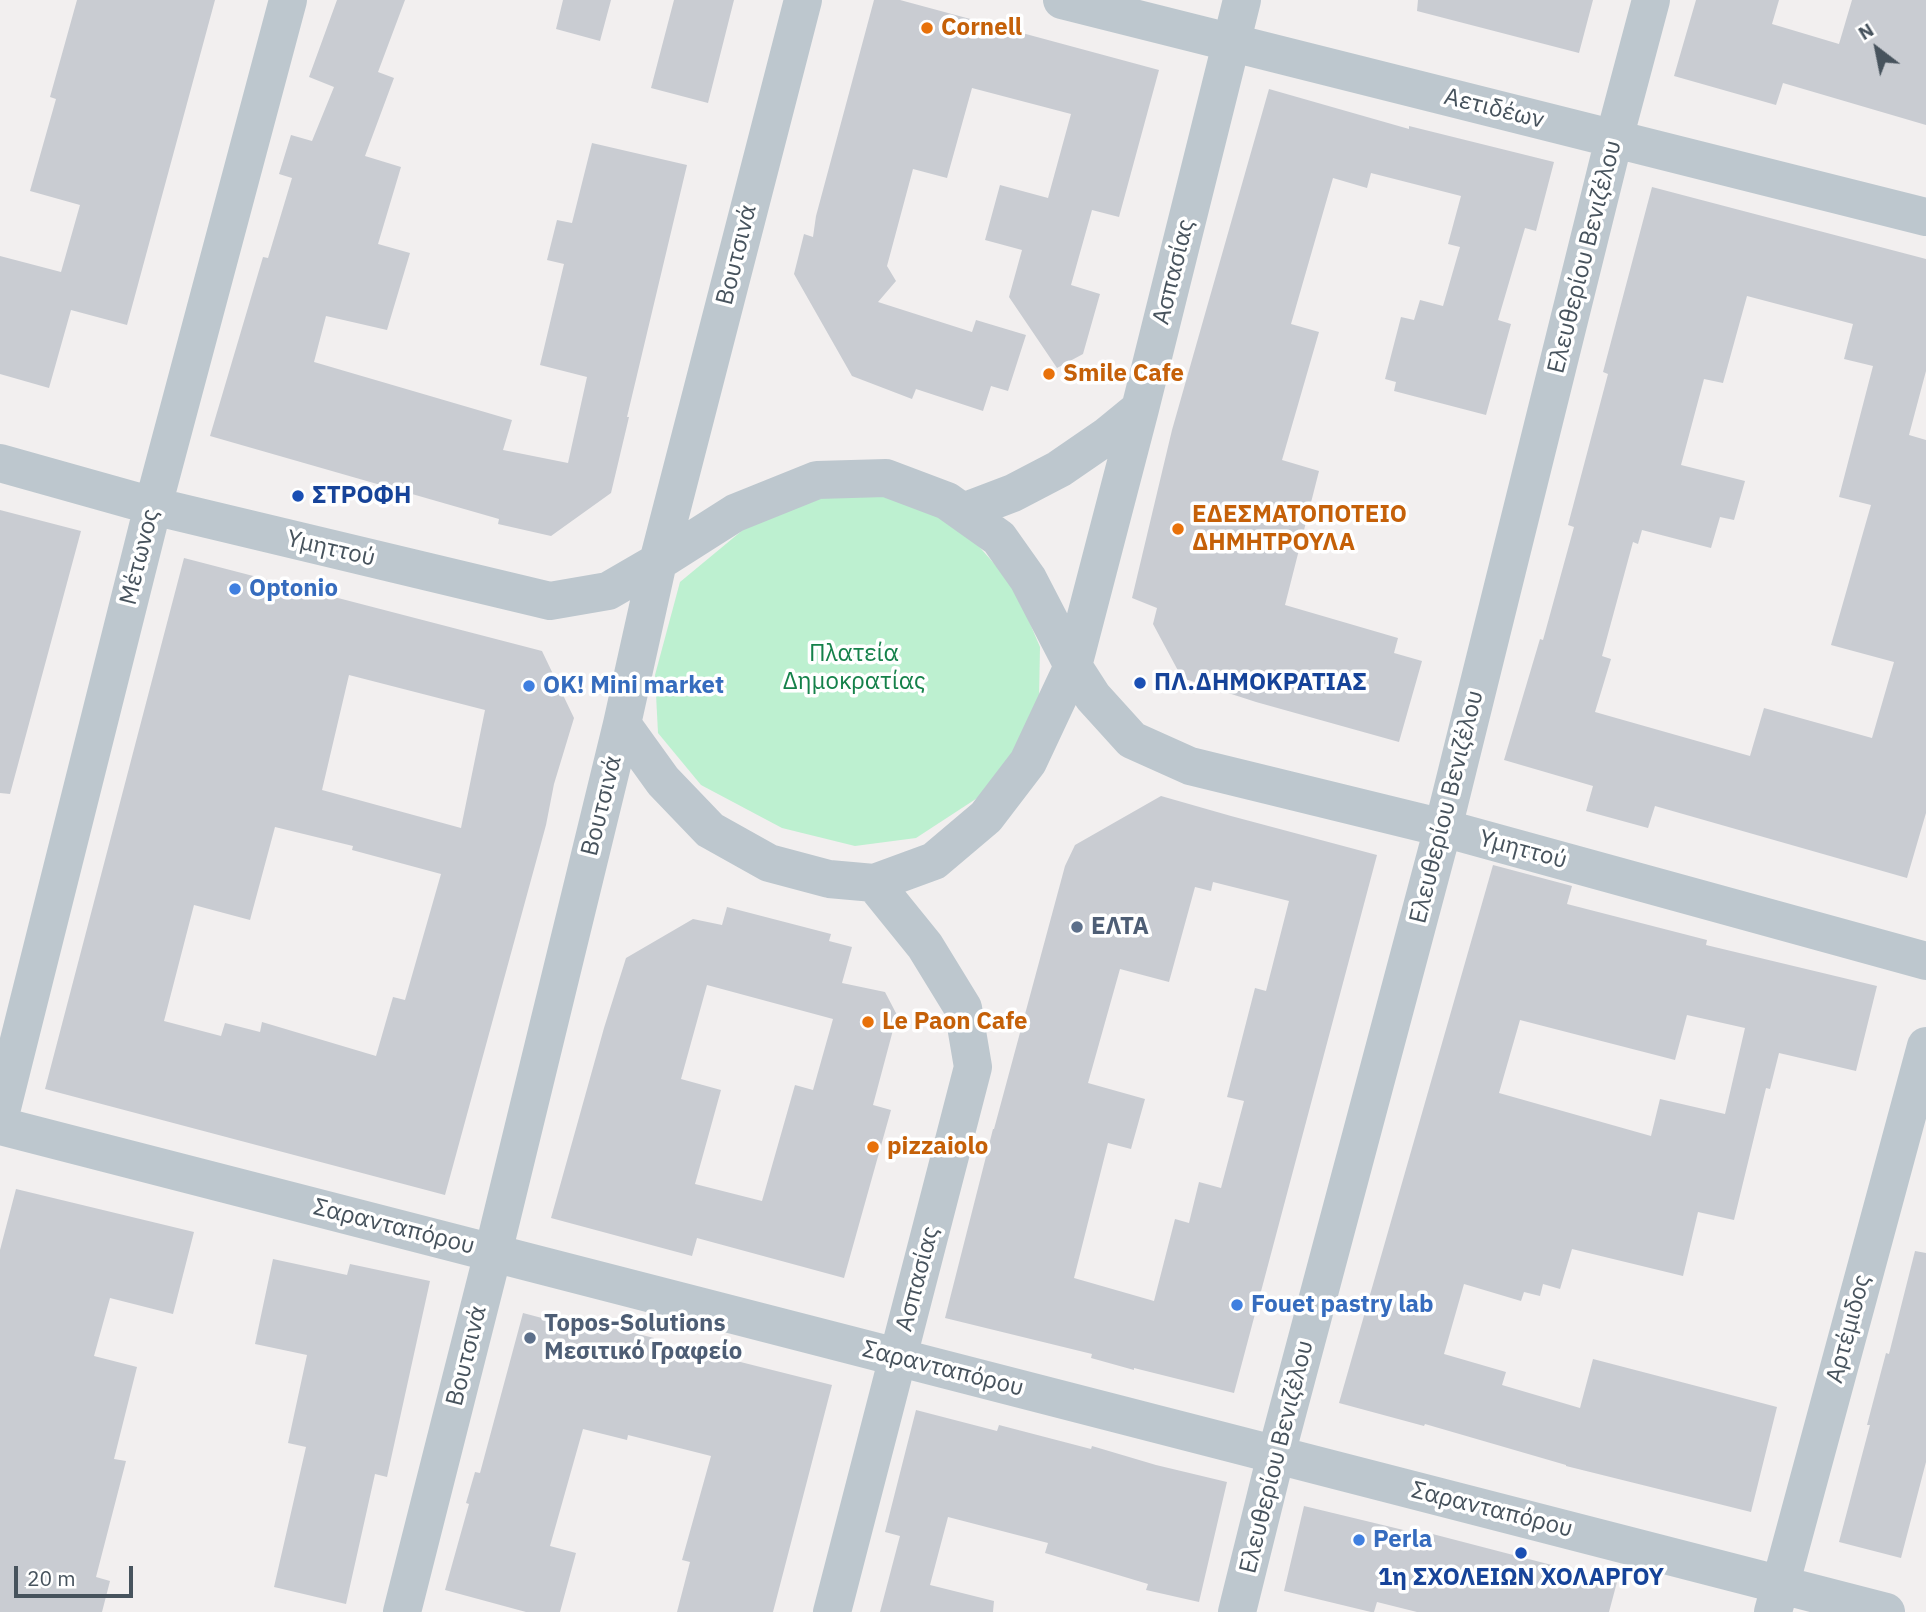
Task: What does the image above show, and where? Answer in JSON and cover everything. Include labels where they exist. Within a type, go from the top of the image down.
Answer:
[{"type":"street","name":"Μέτωνος","points":[[0,1116],[153,506],[288,0]]},
{"type":"street","name":"Βουτσινά","points":[[402,1612],[622,724],[658,562],[803,0]]},
{"type":"street","name":"Αετιδέων","points":[[1062,0],[1926,217]]},
{"type":"street","name":"Ασπασίας","points":[[832,1612],[973,1067],[963,1008],[925,946],[874,883],[934,861],[986,817],[1028,762],[1073,666],[1242,0]]},
{"type":"street","name":"Ελευθερίου Βενιζέλου","points":[[1237,1612],[1276,1455],[1443,828],[1651,0]]},
{"type":"street","points":[[963,512],[1013,493],[1059,469],[1140,409]]},
{"type":"street","name":"Υμηττού","points":[[0,463],[153,506],[550,601],[608,591],[734,513],[817,480],[886,478],[947,500],[999,538],[1028,579],[1073,666],[1093,697],[1132,740],[1190,766],[1443,828],[1926,961]]},
{"type":"street","points":[[622,724],[663,781],[710,830],[769,863],[829,879],[874,883]]},
{"type":"street","name":"Αρτέμιδος","points":[[1776,1598],[1926,1046]]},
{"type":"street","name":"Σαρανταπόρου","points":[[0,1126],[1276,1455],[1776,1598],[1886,1612]]},
{"type":"green space","name":"Πλατεία Δημοκρατίας","points":[[866,490],[925,505],[967,533],[1014,586],[1040,647],[1039,698],[1020,748],[985,793],[916,838],[855,846],[782,828],[701,785],[658,733],[655,675],[680,582],[744,529],[807,497]]},
{"type":"building","points":[[77,0],[215,0],[127,325],[71,310],[49,388],[0,374],[0,256],[61,272],[80,205],[30,191],[56,99],[50,97]]},
{"type":"building","points":[[337,0],[405,0],[378,72],[394,78],[365,156],[401,167],[378,244],[410,253],[387,330],[326,316],[314,362],[512,420],[503,450],[568,463],[587,377],[540,365],[564,264],[547,260],[557,220],[572,223],[592,143],[687,165],[611,493],[551,536],[498,524],[499,519],[210,436],[263,257],[268,258],[292,178],[279,174],[291,135],[312,141],[334,87],[309,77]]},
{"type":"building","points":[[563,0],[611,0],[600,41],[556,29]]},
{"type":"building","points":[[674,0],[734,0],[708,103],[651,88]]},
{"type":"building","points":[[874,0],[900,0],[1159,70],[1119,217],[1092,210],[1071,285],[1100,294],[1083,354],[1057,368],[1009,297],[1022,250],[985,240],[1000,185],[1048,198],[1071,114],[972,88],[947,178],[913,169],[887,266],[896,281],[878,302],[972,332],[976,320],[1026,335],[1008,391],[991,386],[983,411],[916,389],[912,399],[852,376],[794,274],[804,234],[813,237],[816,216]]},
{"type":"building","points":[[1418,0],[1593,0],[1579,53],[1417,11]]},
{"type":"building","points":[[1696,0],[1779,0],[1772,24],[1839,44],[1852,0],[1926,0],[1926,125],[1783,83],[1776,105],[1674,76]]},
{"type":"building","points":[[1269,89],[1409,129],[1409,126],[1554,162],[1536,231],[1525,228],[1498,320],[1511,324],[1486,415],[1394,391],[1396,382],[1385,379],[1401,317],[1414,320],[1420,300],[1443,306],[1460,247],[1448,244],[1461,196],[1371,173],[1367,188],[1333,178],[1291,324],[1319,332],[1282,460],[1319,471],[1285,605],[1398,638],[1394,653],[1422,661],[1399,742],[1182,678],[1153,624],[1157,608],[1132,598],[1172,430]]},
{"type":"building","points":[[1652,187],[1926,259],[1926,371],[1909,435],[1926,440],[1926,813],[1907,878],[1655,806],[1648,828],[1586,811],[1593,786],[1504,760],[1540,639],[1543,640],[1574,527],[1568,525],[1608,374],[1603,372]],"holes":[[[1747,296],[1853,324],[1844,359],[1873,366],[1839,497],[1871,505],[1831,645],[1894,662],[1872,738],[1764,708],[1750,756],[1595,712],[1611,659],[1602,656],[1633,542],[1638,544],[1642,530],[1711,548],[1720,517],[1734,520],[1745,481],[1681,465],[1704,379],[1723,383]]]},
{"type":"building","points":[[0,510],[81,531],[10,794],[0,793]]},
{"type":"building","points":[[184,558],[542,651],[574,718],[445,1195],[45,1089]],"holes":[[[349,675],[485,710],[461,828],[322,790]],[[275,827],[353,846],[352,850],[441,874],[405,1000],[393,997],[376,1056],[262,1022],[260,1032],[225,1023],[221,1036],[164,1021],[194,905],[250,920]]]},
{"type":"building","points":[[1161,796],[1377,855],[1234,1393],[1134,1370],[1091,1358],[1092,1354],[945,1318],[993,1129],[1065,866],[1075,845]],"holes":[[[1213,882],[1289,901],[1266,991],[1255,988],[1227,1097],[1244,1101],[1221,1188],[1199,1182],[1189,1223],[1175,1219],[1154,1301],[1074,1278],[1108,1143],[1131,1149],[1145,1099],[1088,1083],[1120,969],[1169,982],[1195,887],[1211,891]]]},
{"type":"building","points":[[1493,865],[1572,886],[1567,904],[1707,940],[1706,945],[1877,986],[1856,1071],[1779,1053],[1770,1089],[1766,1088],[1734,1220],[1698,1212],[1683,1276],[1572,1249],[1560,1289],[1543,1284],[1540,1296],[1524,1292],[1521,1301],[1464,1284],[1444,1354],[1506,1372],[1502,1385],[1580,1408],[1593,1359],[1777,1407],[1751,1512],[1566,1466],[1425,1424],[1424,1426],[1339,1403]],"holes":[[[1687,1015],[1745,1028],[1725,1114],[1660,1099],[1651,1136],[1499,1093],[1520,1020],[1675,1060]]]},
{"type":"building","points":[[727,907],[831,934],[829,941],[852,947],[842,983],[885,992],[897,1015],[873,1105],[891,1110],[844,1278],[697,1238],[692,1256],[551,1218],[626,958],[693,919],[722,925]],"holes":[[[707,985],[833,1019],[813,1090],[795,1085],[762,1201],[695,1184],[721,1090],[681,1079]]]},
{"type":"building","points":[[16,1189],[194,1232],[173,1314],[110,1298],[94,1356],[137,1367],[114,1459],[126,1461],[96,1577],[110,1581],[102,1612],[0,1612],[0,1250]]},
{"type":"building","points":[[1915,1251],[1926,1253],[1926,1462],[1901,1558],[1839,1542],[1870,1425],[1867,1425],[1886,1353],[1889,1354]]},
{"type":"building","points":[[273,1259],[347,1275],[350,1264],[430,1281],[387,1477],[375,1474],[346,1604],[274,1587],[306,1447],[288,1443],[307,1355],[255,1344]]},
{"type":"building","points":[[523,1313],[591,1331],[594,1323],[832,1385],[773,1612],[677,1612],[690,1562],[682,1560],[711,1456],[628,1435],[627,1440],[583,1429],[550,1546],[576,1553],[560,1612],[526,1612],[445,1590],[469,1504],[466,1503],[475,1472],[480,1473]]},
{"type":"building","points":[[916,1410],[997,1431],[999,1425],[1091,1449],[1092,1446],[1227,1482],[1199,1602],[1146,1590],[1148,1584],[1045,1553],[1048,1543],[948,1517],[930,1585],[994,1601],[993,1612],[880,1612],[900,1536],[885,1532]]},
{"type":"building","points":[[1304,1506],[1420,1534],[1421,1531],[1617,1582],[1609,1612],[1417,1612],[1377,1602],[1374,1612],[1371,1612],[1284,1591]]},
{"type":"place","name":"Cornell","points":[[927,28]]},
{"type":"place","name":"Smile Cafe","points":[[1049,374]]},
{"type":"place","name":"ΣΤΡΟΦΗ","points":[[298,496]]},
{"type":"place","name":"ΕΔΕΣΜΑΤΟΠΟΤΕΙΟ ΔΗΜΗΤΡΟΥΛΑ","points":[[1178,529]]},
{"type":"place","name":"Optonio","points":[[235,589]]},
{"type":"place","name":"ΠΛ.ΔΗΜΟΚΡΑΤΙΑΣ","points":[[1140,683]]},
{"type":"place","name":"OK! Mini market","points":[[529,686]]},
{"type":"place","name":"ΕΛΤΑ","points":[[1077,927]]},
{"type":"place","name":"Le Paon Cafe","points":[[868,1022]]},
{"type":"place","name":"pizzaiolo","points":[[873,1147]]},
{"type":"place","name":"Fouet pastry lab","points":[[1237,1305]]},
{"type":"place","name":"Topos-Solutions Μεσιτικό Γραφείο","points":[[530,1338]]},
{"type":"place","name":"Perla","points":[[1359,1540]]},
{"type":"place","name":"1η ΣΧΟΛΕΙΩΝ ΧΟΛΑΡΓΟΥ","points":[[1521,1553]]}]
